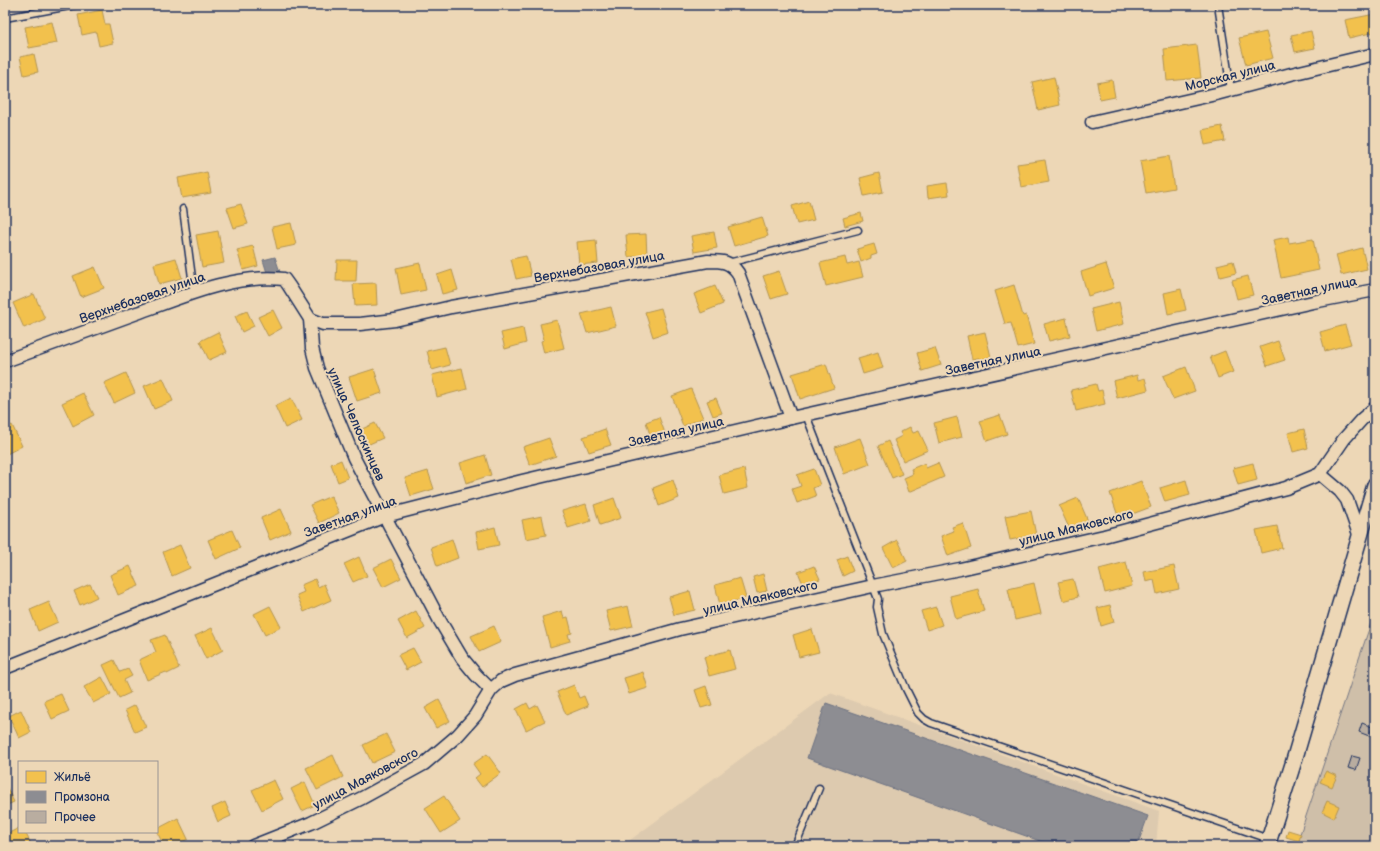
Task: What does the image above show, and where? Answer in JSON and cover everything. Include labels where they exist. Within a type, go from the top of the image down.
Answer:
[{"type":"street","name":"Морская улица","points":[[1092,122],[1231,90],[1375,54]]},
{"type":"street","name":"Верхнебазовая улица","points":[[310,319],[323,324],[360,324],[395,320],[451,307],[700,263],[721,261],[728,263]]},
{"type":"street","points":[[728,263],[734,266],[738,273],[791,418]]},
{"type":"street","name":"Верхнебазовая улица","points":[[5,361],[218,285],[271,278],[284,279],[290,286]]},
{"type":"street","name":"улица Челюскинцев","points":[[290,286],[310,319],[312,348],[317,368],[354,458],[440,621],[458,652],[476,675],[491,690]]},
{"type":"street","name":"Заветная улица","points":[[5,668],[384,516],[522,481],[791,418],[1313,302],[1375,290]]},
{"type":"street","points":[[1360,537],[1347,500],[1340,491],[1320,474],[1344,439],[1362,419],[1375,408]]},
{"type":"street","name":"улица Маяковского","points":[[253,846],[311,823],[362,798],[424,764],[458,735],[475,716],[491,690],[501,681],[515,675],[657,635],[1104,536],[1286,488],[1320,474]]},
{"type":"street","points":[[1268,843],[1293,764],[1375,485]]},
{"type":"lane","points":[[5,18],[75,5]]},
{"type":"lane","points":[[1218,5],[1231,90]]},
{"type":"lane","points":[[183,209],[194,293]]},
{"type":"lane","points":[[728,263],[858,230]]},
{"type":"lane","points":[[806,415],[878,599],[877,607],[883,634],[906,689],[918,713],[924,719],[931,723],[1268,843]]},
{"type":"lane","points":[[796,846],[819,788]]},
{"type":"shaded area","points":[[1375,611],[1375,846],[1296,846]]},
{"type":"shaded area","points":[[830,693],[1159,811],[1156,846],[622,846]]},
{"type":"building: Жильё","points":[[102,10],[105,24],[109,24],[113,43],[99,46],[96,32],[82,35],[78,15]]},
{"type":"building: Жильё","points":[[1375,14],[1375,32],[1349,38],[1345,20]]},
{"type":"building: Жильё","points":[[52,22],[57,43],[29,48],[25,27]]},
{"type":"building: Жильё","points":[[1311,31],[1315,48],[1295,52],[1291,35]]},
{"type":"building: Жильё","points":[[1266,32],[1273,58],[1246,65],[1239,38]]},
{"type":"building: Жильё","points":[[1197,45],[1201,78],[1167,81],[1164,49]]},
{"type":"building: Жильё","points":[[34,54],[38,72],[24,75],[20,57]]},
{"type":"building: Жильё","points":[[1054,77],[1060,105],[1038,110],[1032,82]]},
{"type":"building: Жильё","points":[[1112,80],[1115,97],[1100,100],[1097,83]]},
{"type":"building: Жильё","points":[[1222,126],[1225,141],[1205,145],[1202,130]]},
{"type":"building: Жильё","points":[[1169,156],[1174,188],[1146,193],[1140,161]]},
{"type":"building: Жильё","points":[[1045,160],[1049,182],[1021,187],[1017,164]]},
{"type":"building: Жильё","points":[[207,172],[211,193],[182,198],[178,178]]},
{"type":"building: Жильё","points":[[879,173],[883,192],[864,196],[860,178]]},
{"type":"building: Жильё","points":[[947,183],[949,195],[928,198],[927,186]]},
{"type":"building: Жильё","points":[[809,201],[814,220],[797,224],[792,206]]},
{"type":"building: Жильё","points":[[241,204],[248,224],[234,228],[227,208]]},
{"type":"building: Жильё","points":[[861,213],[863,221],[845,226],[843,218]]},
{"type":"building: Жильё","points":[[762,217],[768,236],[734,246],[728,227]]},
{"type":"building: Жильё","points":[[291,223],[296,245],[277,249],[272,227]]},
{"type":"building: Жильё","points":[[218,231],[224,263],[202,267],[196,235]]},
{"type":"building: Жильё","points":[[714,232],[717,248],[694,252],[691,236]]},
{"type":"building: Жильё","points":[[646,234],[647,256],[628,257],[626,235]]},
{"type":"building: Жильё","points":[[1288,237],[1289,243],[1313,239],[1319,270],[1281,278],[1273,240]]},
{"type":"building: Жильё","points":[[596,240],[598,263],[579,265],[577,242]]},
{"type":"building: Жильё","points":[[874,244],[877,254],[861,262],[857,249]]},
{"type":"building: Жильё","points":[[253,246],[258,266],[243,270],[237,250]]},
{"type":"building: Жильё","points":[[1362,248],[1367,269],[1341,275],[1336,255]]},
{"type":"building: Жильё","points":[[526,256],[531,276],[516,279],[511,259]]},
{"type":"building: Жильё","points":[[845,257],[847,265],[859,262],[863,277],[826,286],[820,263]]},
{"type":"building: Жильё","points":[[176,258],[182,278],[159,284],[154,264]]},
{"type":"building: Жильё","points":[[337,260],[357,260],[356,281],[336,281]]},
{"type":"building: Жильё","points":[[1233,261],[1236,273],[1220,277],[1217,265]]},
{"type":"building: Жильё","points":[[420,263],[426,290],[401,295],[396,268]]},
{"type":"building: Жильё","points":[[1106,264],[1114,288],[1088,296],[1081,272]]},
{"type":"building: Жильё","points":[[95,267],[104,288],[81,297],[73,276]]},
{"type":"building: Жильё","points":[[452,270],[458,290],[442,294],[437,275]]},
{"type":"building: Жильё","points":[[779,271],[787,294],[771,299],[763,276]]},
{"type":"building: Жильё","points":[[1248,276],[1253,295],[1237,299],[1232,280]]},
{"type":"building: Жильё","points":[[376,283],[377,305],[355,306],[353,284]]},
{"type":"building: Жильё","points":[[1014,285],[1023,316],[1026,315],[1034,344],[1018,348],[1011,323],[1005,324],[995,291]]},
{"type":"building: Жильё","points":[[715,286],[723,304],[701,313],[694,294]]},
{"type":"building: Жильё","points":[[1181,289],[1186,310],[1168,314],[1164,293]]},
{"type":"building: Жильё","points":[[34,294],[45,319],[24,328],[13,303]]},
{"type":"building: Жильё","points":[[1119,302],[1124,324],[1096,331],[1091,309]]},
{"type":"building: Жильё","points":[[611,307],[616,326],[587,333],[581,314]]},
{"type":"building: Жильё","points":[[661,308],[668,332],[653,337],[645,312]]},
{"type":"building: Жильё","points":[[273,310],[282,328],[268,336],[258,317]]},
{"type":"building: Жильё","points":[[247,311],[254,326],[242,332],[235,316]]},
{"type":"building: Жильё","points":[[1066,318],[1070,336],[1049,341],[1044,324]]},
{"type":"building: Жильё","points":[[557,320],[564,348],[544,353],[541,341],[544,340],[540,324]]},
{"type":"building: Жильё","points":[[1345,325],[1351,344],[1325,351],[1320,332]]},
{"type":"building: Жильё","points":[[523,328],[526,343],[505,349],[501,333]]},
{"type":"building: Жильё","points":[[218,332],[227,352],[209,360],[200,341]]},
{"type":"building: Жильё","points":[[985,332],[991,357],[979,360],[979,358],[972,359],[967,336]]},
{"type":"building: Жильё","points":[[1278,341],[1285,360],[1267,366],[1260,347]]},
{"type":"building: Жильё","points":[[445,347],[450,365],[432,370],[427,351]]},
{"type":"building: Жильё","points":[[935,348],[941,365],[922,371],[917,353]]},
{"type":"building: Жильё","points":[[1225,351],[1233,372],[1218,378],[1210,357]]},
{"type":"building: Жильё","points":[[878,352],[883,368],[863,374],[858,358]]},
{"type":"building: Жильё","points":[[826,364],[834,388],[800,399],[792,374]]},
{"type":"building: Жильё","points":[[1186,367],[1195,391],[1173,399],[1163,376]]},
{"type":"building: Жильё","points":[[462,368],[467,389],[437,397],[432,375]]},
{"type":"building: Жильё","points":[[374,369],[382,393],[357,401],[349,377]]},
{"type":"building: Жильё","points":[[126,373],[135,393],[114,403],[104,383]]},
{"type":"building: Жильё","points":[[1137,375],[1138,380],[1145,378],[1148,390],[1117,398],[1113,381]]},
{"type":"building: Жильё","points":[[163,378],[173,401],[154,409],[144,386]]},
{"type":"building: Жильё","points":[[1096,384],[1098,391],[1102,390],[1105,404],[1076,411],[1071,390]]},
{"type":"building: Жильё","points":[[691,389],[703,418],[683,426],[672,396]]},
{"type":"building: Жильё","points":[[83,393],[94,415],[73,426],[62,403]]},
{"type":"building: Жильё","points":[[291,398],[302,420],[285,428],[275,406]]},
{"type":"building: Жильё","points":[[716,398],[722,413],[713,416],[707,401]]},
{"type":"building: Жильё","points":[[1000,415],[1007,434],[987,441],[980,421]]},
{"type":"building: Жильё","points":[[659,417],[665,433],[651,438],[646,422]]},
{"type":"building: Жильё","points":[[957,417],[962,437],[939,443],[934,423]]},
{"type":"building: Жильё","points":[[375,423],[383,438],[367,445],[360,430]]},
{"type":"building: Жильё","points":[[12,425],[22,446],[5,455],[5,428]]},
{"type":"building: Жильё","points":[[910,427],[913,433],[919,431],[928,450],[903,461],[894,440],[902,436],[900,432]]},
{"type":"building: Жильё","points":[[605,429],[611,445],[589,452],[583,437]]},
{"type":"building: Жильё","points":[[1304,429],[1308,448],[1293,452],[1288,433]]},
{"type":"building: Жильё","points":[[549,438],[556,456],[530,465],[523,447]]},
{"type":"building: Жильё","points":[[860,438],[870,464],[844,474],[835,447]]},
{"type":"building: Жильё","points":[[888,441],[902,474],[892,478],[878,446]]},
{"type":"building: Жильё","points":[[485,455],[491,475],[466,483],[460,463]]},
{"type":"building: Жильё","points":[[341,460],[348,478],[338,482],[331,464]]},
{"type":"building: Жильё","points":[[925,463],[926,468],[938,463],[944,477],[909,492],[904,478],[913,474],[911,469]]},
{"type":"building: Жильё","points":[[1253,463],[1257,480],[1238,485],[1233,468]]},
{"type":"building: Жильё","points":[[744,469],[748,488],[724,494],[719,475]]},
{"type":"building: Жильё","points":[[814,469],[820,485],[813,488],[816,496],[797,503],[792,489],[801,486],[797,475]]},
{"type":"building: Жильё","points":[[428,471],[434,489],[411,496],[405,478]]},
{"type":"building: Жильё","points":[[673,480],[679,498],[659,506],[653,488]]},
{"type":"building: Жильё","points":[[1186,480],[1190,495],[1165,502],[1160,488]]},
{"type":"building: Жильё","points":[[1141,481],[1151,507],[1119,519],[1110,493]]},
{"type":"building: Жильё","points":[[331,496],[339,513],[319,523],[310,505]]},
{"type":"building: Жильё","points":[[614,498],[621,518],[600,525],[594,505]]},
{"type":"building: Жильё","points":[[1078,498],[1088,521],[1070,530],[1059,506]]},
{"type":"building: Жильё","points":[[586,504],[591,521],[568,528],[562,511]]},
{"type":"building: Жильё","points":[[281,509],[291,531],[270,540],[261,518]]},
{"type":"building: Жильё","points":[[1031,511],[1036,535],[1010,540],[1005,516]]},
{"type":"building: Жильё","points":[[542,516],[546,535],[526,539],[522,520]]},
{"type":"building: Жильё","points":[[963,523],[971,548],[948,556],[941,536],[954,531],[952,527]]},
{"type":"building: Жильё","points":[[1277,526],[1282,548],[1261,553],[1256,530]]},
{"type":"building: Жильё","points":[[495,527],[499,545],[479,549],[476,532]]},
{"type":"building: Жильё","points":[[232,530],[240,548],[216,559],[208,540]]},
{"type":"building: Жильё","points":[[452,539],[458,558],[437,566],[431,547]]},
{"type":"building: Жильё","points":[[897,540],[907,561],[893,568],[883,548]]},
{"type":"building: Жильё","points":[[180,545],[190,568],[172,576],[163,552]]},
{"type":"building: Жильё","points":[[847,556],[853,571],[843,576],[837,560]]},
{"type":"building: Жильё","points":[[359,557],[367,576],[353,582],[344,564]]},
{"type":"building: Жильё","points":[[391,559],[401,578],[383,587],[373,568]]},
{"type":"building: Жильё","points":[[1126,562],[1132,586],[1105,593],[1099,569]]},
{"type":"building: Жильё","points":[[130,566],[139,586],[118,595],[110,575]]},
{"type":"building: Жильё","points":[[814,566],[820,579],[804,586],[798,572]]},
{"type":"building: Жильё","points":[[1174,566],[1179,589],[1157,594],[1154,580],[1146,582],[1144,572]]},
{"type":"building: Жильё","points":[[763,574],[767,591],[757,593],[753,577]]},
{"type":"building: Жильё","points":[[740,578],[746,598],[720,605],[715,585]]},
{"type":"building: Жильё","points":[[315,579],[318,587],[324,584],[331,600],[304,612],[297,595],[304,592],[301,585]]},
{"type":"building: Жильё","points":[[1073,579],[1078,597],[1063,601],[1058,582]]},
{"type":"building: Жильё","points":[[1034,583],[1041,614],[1015,620],[1008,589]]},
{"type":"building: Жильё","points":[[90,584],[97,597],[80,605],[74,591]]},
{"type":"building: Жильё","points":[[978,589],[984,611],[956,619],[950,596]]},
{"type":"building: Жильё","points":[[690,591],[695,610],[674,615],[669,597]]},
{"type":"building: Жильё","points":[[49,602],[58,622],[38,631],[30,610]]},
{"type":"building: Жильё","points":[[1110,605],[1114,622],[1101,626],[1097,608]]},
{"type":"building: Жильё","points":[[270,606],[281,627],[265,635],[254,614]]},
{"type":"building: Жильё","points":[[628,606],[633,626],[611,631],[606,611]]},
{"type":"building: Жильё","points":[[936,607],[942,625],[927,630],[921,611]]},
{"type":"building: Жильё","points":[[416,611],[425,628],[407,638],[398,621]]},
{"type":"building: Жильё","points":[[562,611],[564,618],[568,617],[572,633],[568,634],[570,641],[550,647],[542,617]]},
{"type":"building: Жильё","points":[[1375,620],[1375,636],[1369,634]]},
{"type":"building: Жильё","points":[[494,626],[501,642],[479,652],[471,636]]},
{"type":"building: Жильё","points":[[5,628],[10,638],[5,641]]},
{"type":"building: Жильё","points":[[212,628],[223,650],[206,659],[195,636]]},
{"type":"building: Жильё","points":[[812,629],[819,652],[799,657],[793,635]]},
{"type":"building: Жильё","points":[[165,635],[179,668],[167,674],[166,672],[147,680],[139,660],[156,652],[151,640]]},
{"type":"building: Жильё","points":[[413,648],[421,662],[406,670],[398,655]]},
{"type":"building: Жильё","points":[[730,650],[735,669],[709,676],[704,657]]},
{"type":"building: Жильё","points":[[114,660],[120,672],[128,669],[132,676],[124,680],[130,693],[119,698],[103,665]]},
{"type":"building: Жильё","points":[[643,672],[648,688],[629,694],[624,678]]},
{"type":"building: Жильё","points":[[102,677],[111,694],[93,703],[84,687]]},
{"type":"building: Жильё","points":[[574,685],[579,698],[584,696],[588,706],[566,715],[557,692]]},
{"type":"building: Жильё","points":[[706,686],[712,705],[701,708],[695,690]]},
{"type":"building: Жильё","points":[[61,694],[69,711],[52,719],[44,701]]},
{"type":"building: Жильё","points":[[439,700],[450,721],[436,728],[425,708]]},
{"type":"building: Жильё","points":[[527,703],[530,709],[537,705],[545,721],[526,730],[516,709]]},
{"type":"building: Жильё","points":[[135,705],[146,727],[135,732],[125,710]]},
{"type":"building: Жильё","points":[[21,710],[31,732],[19,738],[9,716]]},
{"type":"building: Жильё","points":[[386,734],[395,752],[372,763],[363,745]]},
{"type":"building: Жильё","points":[[487,754],[501,773],[482,787],[475,778],[480,774],[473,764]]},
{"type":"building: Жильё","points":[[333,755],[343,777],[317,790],[306,768]]},
{"type":"building: Жильё","points":[[1326,771],[1337,776],[1332,787],[1320,782]]},
{"type":"building: Жильё","points":[[274,780],[283,799],[262,810],[252,790]]},
{"type":"building: Жильё","points":[[305,782],[315,805],[302,811],[291,789]]},
{"type":"building: Жильё","points":[[6,786],[14,802],[5,806],[5,787]]},
{"type":"building: Жильё","points":[[444,796],[460,821],[441,833],[425,808]]},
{"type":"building: Жильё","points":[[1327,801],[1339,806],[1334,818],[1322,812]]},
{"type":"building: Жильё","points":[[225,802],[231,816],[218,822],[212,808]]},
{"type":"building: Жильё","points":[[178,818],[188,839],[174,846],[164,846],[158,833],[158,828]]},
{"type":"building: Жильё","points":[[18,828],[18,833],[26,833],[31,844],[27,846],[5,846],[5,835]]},
{"type":"building: Жильё","points":[[1288,830],[1301,834],[1299,841],[1286,837]]},
{"type":"building: Жильё","points":[[121,841],[124,846],[111,846]]},
{"type":"building: Промзона","points":[[275,257],[280,272],[268,276],[263,260]]},
{"type":"building: Промзона","points":[[826,703],[1148,816],[1137,846],[1054,846],[807,758]]},
{"type":"building: Прочее","points":[[1362,723],[1372,727],[1369,736],[1359,732]]},
{"type":"building: Прочее","points":[[1352,756],[1360,758],[1356,770],[1348,768]]}]
